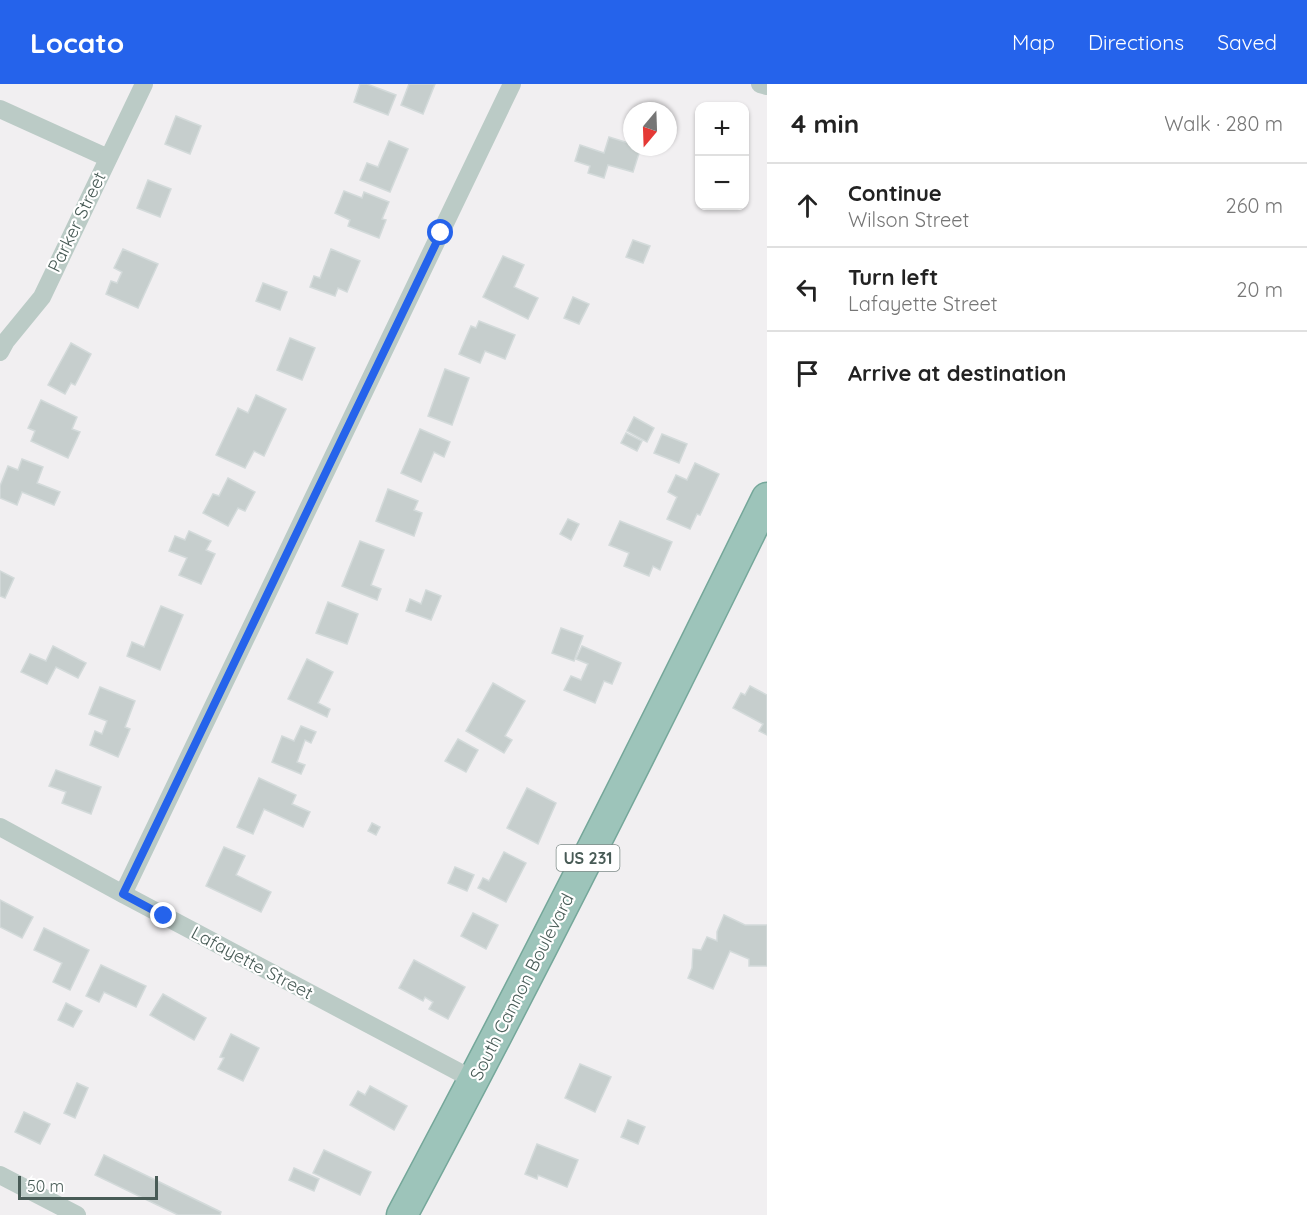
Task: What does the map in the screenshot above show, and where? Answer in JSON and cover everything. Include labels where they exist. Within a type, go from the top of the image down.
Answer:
[{"type":"highway","name":"South Cannon Boulevard","points":[[402,1215],[650,737],[767,498]]},
{"type":"street","name":"Parker Street","points":[[2,345],[42,297],[144,84]]},
{"type":"street","points":[[123,894],[512,84]]},
{"type":"street","points":[[760,84],[767,86]]},
{"type":"street","points":[[0,109],[108,158]]},
{"type":"street","name":"Lafayette Street","points":[[0,827],[474,1080]]},
{"type":"street","points":[[0,1174],[77,1215]]},
{"type":"building","points":[[360,84],[367,84],[396,95],[388,115],[354,102]]},
{"type":"building","points":[[409,84],[435,84],[423,114],[401,105]]},
{"type":"building","points":[[176,116],[201,126],[190,154],[165,144]]},
{"type":"building","points":[[609,137],[623,141],[623,156],[638,156],[633,172],[608,165],[604,178],[588,173],[590,166],[575,161],[580,145],[604,153]]},
{"type":"building","points":[[389,141],[408,149],[390,192],[360,180],[367,163],[378,167]]},
{"type":"building","points":[[148,180],[171,189],[160,217],[137,208]]},
{"type":"building","points":[[344,191],[362,198],[364,192],[389,202],[382,219],[386,220],[379,238],[348,226],[350,220],[335,213]]},
{"type":"building","points":[[633,240],[650,246],[643,263],[626,257]]},
{"type":"building","points":[[123,249],[158,264],[138,308],[106,294],[111,281],[117,283],[122,272],[114,268]]},
{"type":"building","points":[[331,249],[360,261],[347,292],[338,288],[335,296],[310,287],[314,276],[320,278]]},
{"type":"building","points":[[503,256],[524,265],[514,287],[538,298],[528,319],[483,297]]},
{"type":"building","points":[[263,283],[287,292],[280,310],[256,301]]},
{"type":"building","points":[[573,297],[589,304],[579,324],[564,318]]},
{"type":"building","points":[[479,321],[515,335],[505,359],[485,351],[480,363],[459,354],[471,326],[476,328]]},
{"type":"building","points":[[290,338],[315,348],[302,380],[277,370]]},
{"type":"building","points":[[71,343],[91,354],[75,385],[71,383],[65,394],[48,385]]},
{"type":"building","points":[[445,369],[469,378],[452,425],[428,416]]},
{"type":"building","points":[[256,395],[286,409],[264,456],[254,451],[245,468],[216,455],[238,408],[248,413]]},
{"type":"building","points":[[41,400],[77,417],[72,429],[80,432],[68,458],[31,441],[35,431],[28,428]]},
{"type":"building","points":[[634,417],[654,428],[647,442],[627,431]]},
{"type":"building","points":[[420,429],[450,442],[444,457],[434,452],[421,482],[401,473]]},
{"type":"building","points":[[626,433],[642,441],[637,451],[621,443]]},
{"type":"building","points":[[662,434],[687,444],[679,463],[654,453]]},
{"type":"building","points":[[22,459],[43,467],[37,483],[60,492],[54,505],[22,492],[17,505],[0,498],[0,486],[8,466],[18,470]]},
{"type":"building","points":[[695,463],[719,474],[700,515],[697,514],[690,529],[667,519],[677,497],[668,492],[676,475],[687,480]]},
{"type":"building","points":[[228,478],[255,492],[245,511],[238,508],[228,526],[203,513],[213,494],[219,496]]},
{"type":"building","points":[[388,489],[418,501],[414,510],[422,513],[414,536],[376,521]]},
{"type":"building","points":[[568,519],[579,524],[571,540],[560,534]]},
{"type":"building","points":[[620,521],[672,542],[660,570],[653,566],[649,576],[624,566],[629,553],[609,545]]},
{"type":"building","points":[[189,531],[211,541],[206,550],[215,554],[201,584],[179,575],[187,558],[169,551],[175,536],[185,540]]},
{"type":"building","points":[[360,541],[384,550],[371,585],[381,589],[377,600],[342,586]]},
{"type":"building","points":[[0,571],[14,578],[5,598],[0,596]]},
{"type":"building","points":[[426,590],[441,596],[431,620],[406,611],[410,599],[421,604]]},
{"type":"building","points":[[328,602],[358,614],[347,644],[316,633]]},
{"type":"building","points":[[161,606],[183,615],[160,670],[127,656],[132,642],[144,647]]},
{"type":"building","points":[[561,628],[583,636],[574,661],[552,653]]},
{"type":"building","points":[[53,646],[86,663],[78,678],[56,667],[47,684],[21,672],[30,654],[46,661]]},
{"type":"building","points":[[582,646],[621,663],[612,684],[604,681],[595,703],[564,690],[571,676],[581,680],[588,664],[576,659]]},
{"type":"building","points":[[307,659],[333,672],[318,703],[330,709],[327,717],[288,699]]},
{"type":"building","points":[[493,683],[525,701],[505,736],[512,740],[504,753],[466,731]]},
{"type":"building","points":[[750,686],[767,695],[767,735],[759,731],[763,724],[733,708],[741,693],[745,695]]},
{"type":"building","points":[[100,687],[135,701],[125,727],[130,729],[118,757],[90,745],[95,731],[102,734],[107,721],[89,714]]},
{"type":"building","points":[[301,726],[316,732],[311,743],[305,740],[297,762],[305,765],[301,774],[272,762],[282,736],[294,741]]},
{"type":"building","points":[[458,739],[478,750],[466,772],[445,761]]},
{"type":"building","points":[[56,770],[101,787],[91,814],[62,803],[66,792],[49,786]]},
{"type":"building","points":[[259,778],[296,795],[292,804],[310,812],[303,827],[264,809],[253,834],[237,827]]},
{"type":"building","points":[[527,788],[556,803],[538,844],[507,828]]},
{"type":"building","points":[[372,823],[380,827],[376,835],[368,831]]},
{"type":"building","points":[[224,847],[245,856],[236,875],[271,892],[261,912],[206,886]]},
{"type":"building","points":[[504,852],[526,863],[506,902],[478,888],[483,878],[489,881]]},
{"type":"building","points":[[455,867],[474,875],[467,891],[448,883]]},
{"type":"building","points":[[0,900],[33,917],[22,938],[0,927]]},
{"type":"building","points":[[473,913],[498,925],[486,949],[461,936]]},
{"type":"building","points":[[724,915],[745,925],[767,925],[767,966],[749,966],[749,959],[730,951],[713,989],[688,978],[692,968],[693,949],[701,950],[707,937],[717,941],[717,932]]},
{"type":"building","points":[[44,928],[89,950],[70,990],[53,982],[62,963],[34,950]]},
{"type":"building","points":[[414,960],[465,987],[448,1019],[429,1009],[433,1002],[425,997],[423,1001],[399,988]]},
{"type":"building","points":[[101,965],[146,986],[136,1007],[104,992],[99,1002],[86,996]]},
{"type":"building","points":[[163,994],[206,1018],[194,1040],[150,1015]]},
{"type":"building","points":[[66,1003],[82,1011],[73,1027],[58,1020]]},
{"type":"building","points":[[231,1034],[259,1048],[243,1081],[218,1069],[224,1058],[220,1057]]},
{"type":"building","points":[[580,1064],[611,1077],[595,1112],[565,1098]]},
{"type":"building","points":[[77,1083],[88,1088],[75,1118],[64,1113]]},
{"type":"building","points":[[370,1086],[407,1106],[394,1130],[350,1105],[358,1091],[365,1095]]},
{"type":"building","points":[[24,1112],[50,1124],[40,1144],[15,1132]]},
{"type":"building","points":[[628,1120],[645,1127],[638,1144],[621,1137]]},
{"type":"building","points":[[537,1144],[578,1160],[567,1187],[538,1175],[537,1179],[525,1174]]},
{"type":"building","points":[[324,1150],[371,1172],[360,1195],[313,1173]]},
{"type":"building","points":[[104,1155],[221,1212],[220,1215],[178,1215],[95,1175]]},
{"type":"building","points":[[294,1168],[319,1179],[314,1191],[289,1180]]},
{"type":"route","points":[[164,916],[123,894],[441,233]]}]
